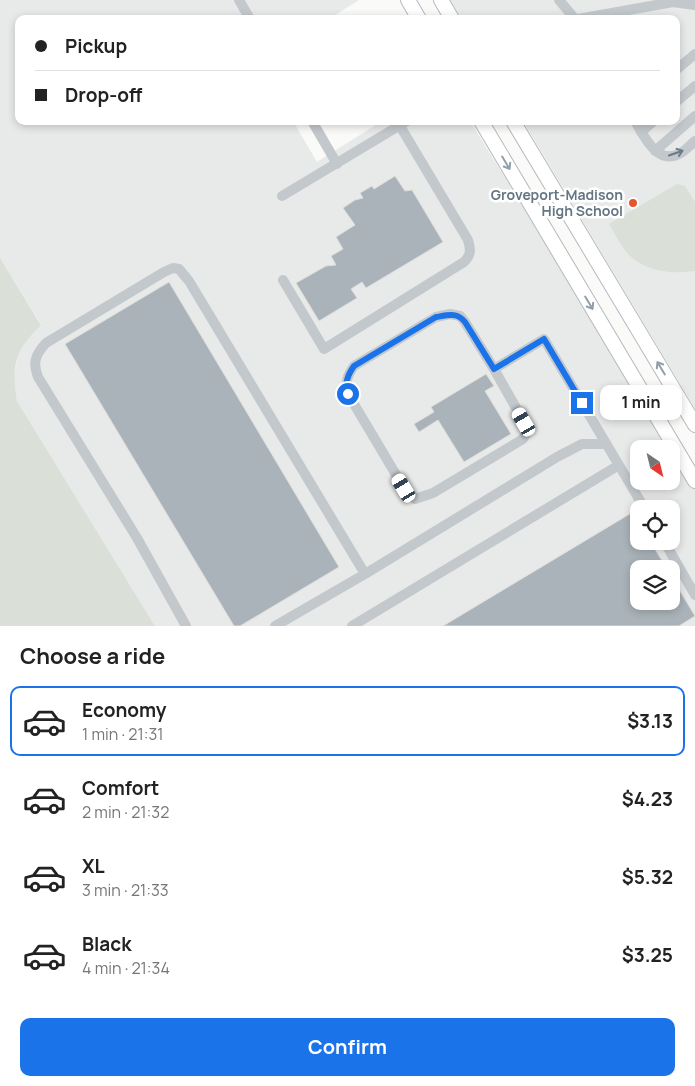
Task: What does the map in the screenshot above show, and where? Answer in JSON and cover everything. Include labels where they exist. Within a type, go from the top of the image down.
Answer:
[{"type":"main road","points":[[408,0],[417,15]]},
{"type":"main road","points":[[441,0],[450,15]]},
{"type":"main road","points":[[483,125],[695,481]]},
{"type":"main road","points":[[515,125],[695,425]]},
{"type":"street","points":[[239,0],[248,15]]},
{"type":"street","points":[[559,0],[573,15]]},
{"type":"street","points":[[600,15],[673,2],[695,5]]},
{"type":"street","points":[[680,67],[695,54]]},
{"type":"street","points":[[680,99],[695,86]]},
{"type":"street","points":[[655,151],[695,116]]},
{"type":"street","points":[[314,125],[337,164]]},
{"type":"street","points":[[282,196],[401,125]]},
{"type":"street","points":[[283,280],[324,349],[464,262],[470,256],[471,248],[468,240],[405,125]]},
{"type":"street","points":[[637,125],[655,151],[661,155],[673,156],[683,151],[695,141]]},
{"type":"street","points":[[641,132],[649,125]]},
{"type":"street","points":[[186,626],[137,538],[38,377],[35,368],[35,357],[46,343],[173,268],[179,268],[189,281],[365,574]]},
{"type":"street","points":[[450,314],[460,316],[465,322],[494,369],[524,422],[526,432],[523,439],[434,493],[416,498],[409,494],[348,394],[345,384],[347,376],[354,366],[436,317],[450,314]]},
{"type":"street","points":[[494,369],[544,339],[640,500]]},
{"type":"street","points":[[275,626],[365,574],[557,457],[582,444],[606,444]]},
{"type":"street","points":[[352,626],[619,465]]},
{"type":"street","points":[[669,550],[695,595]]},
{"type":"shaded area","points":[[0,0],[359,0],[335,15],[15,15],[15,125],[295,125],[317,162],[376,125],[472,125],[667,440],[630,440],[630,490],[680,490],[680,462],[695,486],[695,626],[155,626],[17,401],[13,378],[18,355],[28,337],[41,324],[0,258]]},
{"type":"shaded area","name":"Groveport-Madison High School","points":[[450,0],[695,0],[695,409],[525,125],[680,125],[680,15],[459,15]]},
{"type":"shaded area","points":[[677,184],[685,186],[695,202],[695,271],[668,272],[642,265],[628,254],[609,224]]},
{"type":"shaded area","points":[[0,258],[41,325],[25,342],[17,359],[15,389],[17,401],[155,626],[0,626]]},
{"type":"building","points":[[395,176],[405,191],[412,190],[443,242],[366,288],[362,282],[351,289],[357,298],[319,321],[296,283],[326,266],[336,265],[331,256],[343,249],[336,237],[355,225],[343,208],[355,200],[363,198],[360,193],[372,186],[374,189]]},
{"type":"building","points":[[169,282],[339,567],[240,626],[234,626],[65,344]]},
{"type":"building","points":[[486,374],[494,386],[485,391],[511,434],[464,462],[438,420],[419,432],[414,424],[434,412],[431,407]]},
{"type":"building","points":[[630,514],[630,550],[655,550],[662,560],[630,560],[630,610],[680,610],[680,591],[695,616],[679,626],[443,626]]},
{"type":"place","name":"Groveport-Madison High School","points":[[633,203]]},
{"type":"route","points":[[348,394],[345,384],[347,376],[354,366],[436,317],[450,314],[460,316],[465,322],[494,369],[544,339],[582,403]]}]
